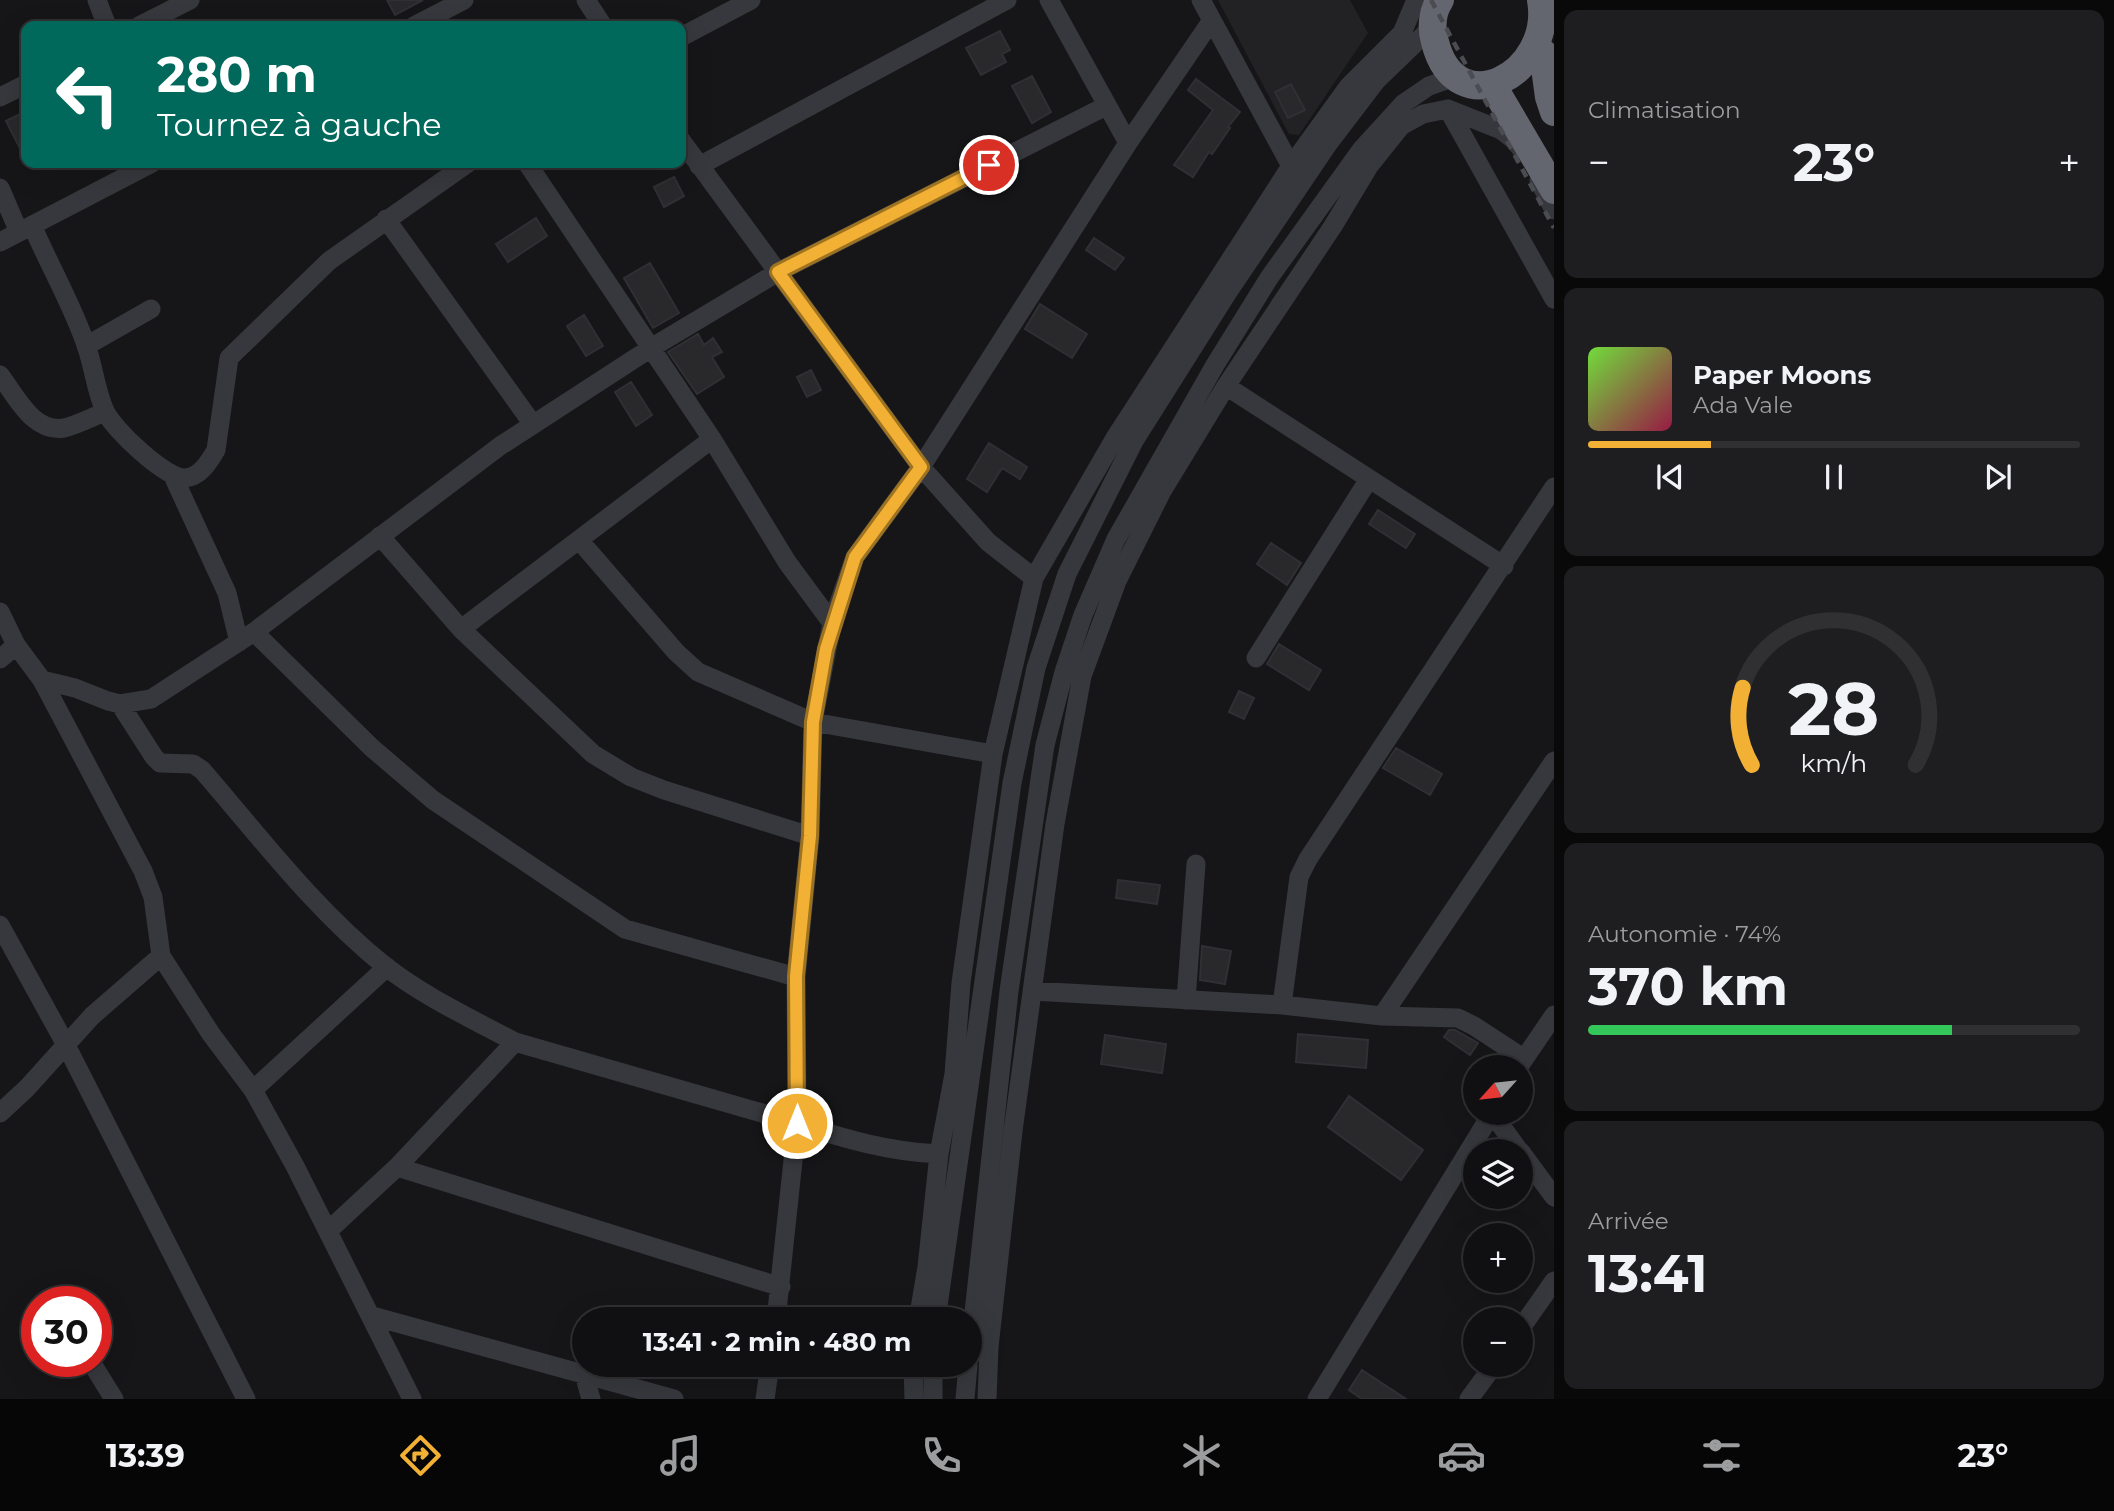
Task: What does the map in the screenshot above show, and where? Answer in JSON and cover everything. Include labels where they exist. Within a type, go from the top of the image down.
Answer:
[{"type":"highway","points":[[1541,0],[1548,29],[1543,53],[1549,97],[1554,112]]},
{"type":"highway","points":[[1436,13],[1436,47],[1441,58],[1458,76],[1477,85],[1493,86],[1517,80],[1536,64],[1543,53]]},
{"type":"highway","points":[[1493,86],[1554,190]]},
{"type":"street","points":[[97,0],[105,21]]},
{"type":"street","points":[[149,21],[190,0]]},
{"type":"street","points":[[435,21],[464,0]]},
{"type":"street","points":[[586,0],[600,21]]},
{"type":"street","points":[[686,34],[751,0]]},
{"type":"street","points":[[699,166],[1007,0]]},
{"type":"street","points":[[1049,0],[1128,143]]},
{"type":"street","points":[[1201,0],[1298,174]]},
{"type":"street","points":[[938,1307],[1012,783],[1036,668],[1068,575],[1134,441],[1228,292],[1348,87],[1402,33],[1416,0]]},
{"type":"street","points":[[920,1307],[929,1255],[939,1154],[954,1074],[961,983],[993,754],[1034,578],[1115,438],[1298,174],[1328,144],[1376,81],[1436,13]]},
{"type":"street","points":[[778,1307],[797,1123],[796,976],[810,836],[813,722],[832,623],[855,557],[921,467],[1128,143],[1212,20]]},
{"type":"street","points":[[975,1307],[1009,991],[1045,745],[1064,672],[1083,615],[1116,539],[1215,365],[1269,278],[1362,150],[1404,103],[1429,86],[1458,76]]},
{"type":"street","points":[[0,97],[21,86]]},
{"type":"street","points":[[42,680],[120,704],[151,699],[247,637],[532,424],[651,348],[778,272],[1106,106]]},
{"type":"street","points":[[1448,108],[1554,299]]},
{"type":"street","points":[[987,1399],[989,1347],[1011,1144],[1055,824],[1082,676],[1118,581],[1163,491],[1226,386],[1334,226],[1369,166],[1401,126],[1423,114],[1448,108],[1487,123],[1514,139],[1554,210]]},
{"type":"street","points":[[686,147],[921,467],[988,542],[1034,578]]},
{"type":"street","points":[[0,242],[142,168]]},
{"type":"street","points":[[0,188],[25,229],[86,346],[105,412],[117,429],[173,475],[183,478],[195,476],[216,450],[229,358],[329,261],[461,168]]},
{"type":"street","points":[[530,168],[712,439],[788,562],[832,623]]},
{"type":"street","points":[[386,219],[532,424]]},
{"type":"street","points":[[86,346],[151,309]]},
{"type":"street","points":[[0,375],[35,422],[50,428],[64,428],[105,412]]},
{"type":"street","points":[[1226,386],[1504,566]]},
{"type":"street","points":[[461,629],[712,439]]},
{"type":"street","points":[[173,475],[247,637],[433,800],[625,929],[796,976]]},
{"type":"street","points":[[1256,658],[1368,479]]},
{"type":"street","points":[[1282,1005],[1299,877],[1308,859],[1554,487]]},
{"type":"street","points":[[380,536],[461,629],[593,754],[631,777],[664,790],[810,836]]},
{"type":"street","points":[[579,540],[676,652],[698,672],[813,722],[993,754]]},
{"type":"street","points":[[0,612],[16,645],[42,680],[143,871],[153,897],[161,956],[211,1034],[253,1090],[295,1166],[412,1399]]},
{"type":"street","points":[[0,659],[16,645]]},
{"type":"street","points":[[120,704],[160,763],[193,764],[202,770],[338,925],[387,967],[451,1007],[515,1042],[797,1123],[836,1137],[880,1148],[939,1154]]},
{"type":"street","points":[[1382,1016],[1554,761]]},
{"type":"street","points":[[1186,1000],[1196,864]]},
{"type":"street","points":[[0,925],[66,1045],[246,1399]]},
{"type":"street","points":[[0,1112],[92,1016],[161,956]]},
{"type":"street","points":[[253,1090],[387,967]]},
{"type":"street","points":[[1032,991],[1282,1005],[1382,1016],[1458,1018],[1474,1026],[1511,1055]]},
{"type":"street","points":[[1526,1055],[1554,1015]]},
{"type":"street","points":[[328,1231],[397,1167],[515,1042]]},
{"type":"street","points":[[1317,1399],[1485,1125]]},
{"type":"street","points":[[397,1167],[781,1287]]},
{"type":"street","points":[[1533,1168],[1554,1197]]},
{"type":"street","points":[[1533,1311],[1554,1281]]},
{"type":"street","points":[[372,1317],[572,1371]]},
{"type":"street","points":[[100,1377],[114,1399]]},
{"type":"street","points":[[585,1377],[591,1399]]},
{"type":"street","points":[[595,1377],[674,1399]]},
{"type":"street","points":[[765,1399],[768,1377]]},
{"type":"street","points":[[913,1377],[914,1399]]},
{"type":"street","points":[[933,1377],[933,1399]]},
{"type":"street","points":[[965,1399],[967,1377]]},
{"type":"street","points":[[1469,1399],[1485,1377]]},
{"type":"shaded area","points":[[1218,0],[1350,0],[1368,33],[1299,135],[1289,134]]},
{"type":"building","points":[[387,0],[423,0],[395,15]]},
{"type":"building","points":[[1000,31],[1010,50],[1002,54],[1006,62],[981,75],[966,48]]},
{"type":"building","points":[[1032,76],[1051,112],[1032,123],[1012,86]]},
{"type":"building","points":[[1196,79],[1240,112],[1193,177],[1174,165],[1213,110],[1188,90]]},
{"type":"building","points":[[1291,84],[1305,110],[1288,118],[1275,92]]},
{"type":"building","points":[[21,114],[21,150],[6,121]]},
{"type":"building","points":[[674,177],[684,196],[664,207],[654,187]]},
{"type":"building","points":[[536,218],[547,236],[508,262],[496,244]]},
{"type":"building","points":[[1094,238],[1124,258],[1115,270],[1086,250]]},
{"type":"building","points":[[650,263],[679,313],[653,328],[624,278]]},
{"type":"building","points":[[1040,304],[1087,334],[1072,358],[1025,329]]},
{"type":"building","points":[[584,315],[603,346],[586,356],[567,326]]},
{"type":"building","points":[[698,334],[704,345],[713,338],[722,352],[712,357],[724,377],[697,394],[668,352]]},
{"type":"building","points":[[811,370],[821,390],[807,397],[797,377]]},
{"type":"building","points":[[631,382],[652,415],[636,426],[615,392]]},
{"type":"building","points":[[989,443],[1027,467],[1020,479],[1002,468],[987,492],[967,479]]},
{"type":"building","points":[[1378,510],[1415,534],[1406,548],[1369,524]]},
{"type":"building","points":[[1271,543],[1301,563],[1287,585],[1257,564]]},
{"type":"building","points":[[1279,644],[1321,670],[1309,690],[1267,664]]},
{"type":"building","points":[[1239,691],[1254,698],[1244,719],[1229,712]]},
{"type":"building","points":[[1396,748],[1442,774],[1430,795],[1383,768]]},
{"type":"building","points":[[1118,880],[1160,885],[1157,904],[1116,898]]},
{"type":"building","points":[[1202,946],[1231,951],[1225,984],[1200,980]]},
{"type":"building","points":[[1449,1030],[1455,1030],[1478,1043],[1470,1055],[1444,1037]]},
{"type":"building","points":[[1298,1034],[1368,1040],[1366,1068],[1296,1062]]},
{"type":"building","points":[[1105,1035],[1166,1044],[1162,1073],[1101,1064]]},
{"type":"building","points":[[1349,1096],[1423,1150],[1401,1180],[1328,1127]]},
{"type":"building","points":[[1362,1370],[1406,1399],[1362,1399],[1349,1390]]},
{"type":"railway","points":[[1431,0],[1554,228]]},
{"type":"route","points":[[797,1123],[796,976],[810,836],[813,722],[826,649],[855,557],[921,467],[778,272],[989,165]]}]
